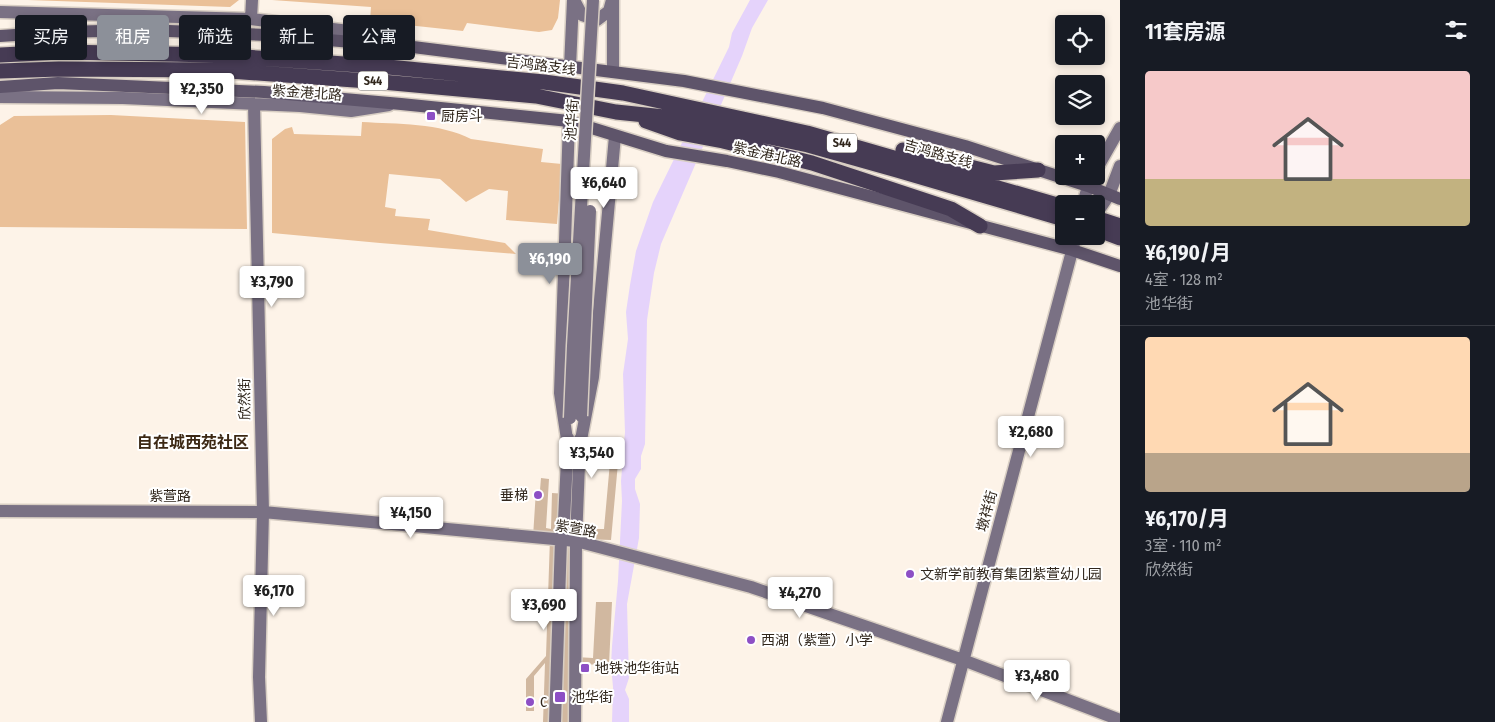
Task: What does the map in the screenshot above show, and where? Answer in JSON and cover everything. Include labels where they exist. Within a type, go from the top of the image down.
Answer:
[{"type":"highway","name":"吉鸿路支线","points":[[0,55],[61,52],[216,55],[398,68],[544,82],[622,93],[688,108],[731,124],[807,133],[1055,216]]},
{"type":"highway","name":"吉鸿路支线","points":[[0,71],[59,69],[216,70],[536,96],[616,112],[688,108]]},
{"type":"highway","points":[[688,108],[731,124],[812,163],[951,209],[980,226]]},
{"type":"highway","points":[[731,124],[994,173],[1038,170]]},
{"type":"highway","name":"吉鸿路支线","points":[[945,179],[1055,205]]},
{"type":"highway","points":[[1105,221],[1120,226]]},
{"type":"highway","points":[[1105,232],[1120,238]]},
{"type":"main road","points":[[0,36],[61,32],[154,30],[343,42]]},
{"type":"main road","points":[[415,47],[613,72],[688,108],[739,92],[823,108],[965,146],[1038,170],[1055,174]]},
{"type":"main road","name":"紫金港北路","points":[[0,87],[58,83],[264,92],[569,121],[666,151],[778,172],[1072,250],[1120,266]]},
{"type":"main road","points":[[1096,185],[1114,197]]},
{"type":"street","points":[[252,0],[251,19],[343,30]]},
{"type":"street","points":[[573,0],[582,15],[597,20],[609,11],[613,0]]},
{"type":"street","points":[[570,67],[573,0]]},
{"type":"street","name":"池华街","points":[[575,722],[576,542],[574,446],[593,0]]},
{"type":"street","name":"池华街","points":[[575,417],[600,0]]},
{"type":"street","points":[[613,0],[613,72]]},
{"type":"street","points":[[0,12],[179,17]]},
{"type":"street","name":"紫金港北路","points":[[0,98],[123,98],[351,111],[401,104]]},
{"type":"street","name":"欣然街","points":[[254,104],[263,512],[259,677],[261,722]]},
{"type":"street","points":[[569,121],[560,393],[574,446]]},
{"type":"street","points":[[1105,154],[1120,128]]},
{"type":"street","points":[[574,446],[592,377],[615,136]]},
{"type":"street","points":[[1114,197],[1120,166]]},
{"type":"street","name":"墩祥街","points":[[947,722],[1073,245]]},
{"type":"street","name":"墩祥街","points":[[1072,250],[1075,245]]},
{"type":"street","name":"池华街","points":[[555,722],[561,540],[574,446]]},
{"type":"street","name":"紫萱路","points":[[0,511],[263,512],[576,542],[751,587],[963,660],[1120,720]]},
{"type":"shaded area","points":[[28,0],[239,0],[230,7]]},
{"type":"shaded area","points":[[272,0],[560,0],[558,18],[552,30],[539,32],[467,23],[463,31],[415,26],[415,15],[370,15],[371,7]]},
{"type":"shaded area","points":[[750,0],[768,0],[752,28],[742,56],[661,244],[654,273],[647,320],[645,444],[641,456],[641,469],[635,479],[635,489],[640,504],[639,538],[627,604],[629,678],[625,690],[629,699],[629,722],[612,722],[613,687],[611,665],[618,581],[622,501],[621,481],[625,432],[623,374],[628,339],[626,312],[636,251],[653,202],[729,47],[732,33]]},
{"type":"shaded area","points":[[111,115],[245,122],[247,229],[0,227],[0,125],[14,116]]},
{"type":"shaded area","points":[[362,122],[432,127],[471,139],[543,149],[541,162],[562,164],[557,224],[506,220],[508,191],[489,189],[466,202],[440,179],[389,174],[385,207],[396,209],[395,216],[430,219],[428,230],[505,243],[516,254],[272,233],[272,139],[285,129],[292,127],[294,134],[361,136]]},
{"type":"building","name":"池华街","points":[[611,451],[619,452],[611,540],[581,539],[576,657],[593,658],[596,602],[612,602],[609,665],[575,664],[573,722],[543,722],[545,663],[534,676],[534,711],[526,711],[526,679],[546,656],[550,538],[533,537],[536,490],[540,490],[541,478],[549,479],[546,528],[551,529],[552,493],[584,495],[582,529],[604,529]]},
{"type":"place","name":"厨房斗","points":[[431,116]]},
{"type":"place","name":"垂梯","points":[[538,495]]},
{"type":"place","name":"文新学前教育集团紫萱幼儿园","points":[[910,574]]},
{"type":"place","name":"西湖（紫萱）小学","points":[[751,640]]},
{"type":"place","name":"地铁池华街站","points":[[585,668]]},
{"type":"place","name":"池华街","points":[[560,697]]},
{"type":"place","name":"C","points":[[530,702]]},
{"type":"district","name":"自在城西苑社区","points":[[193,442]]}]
